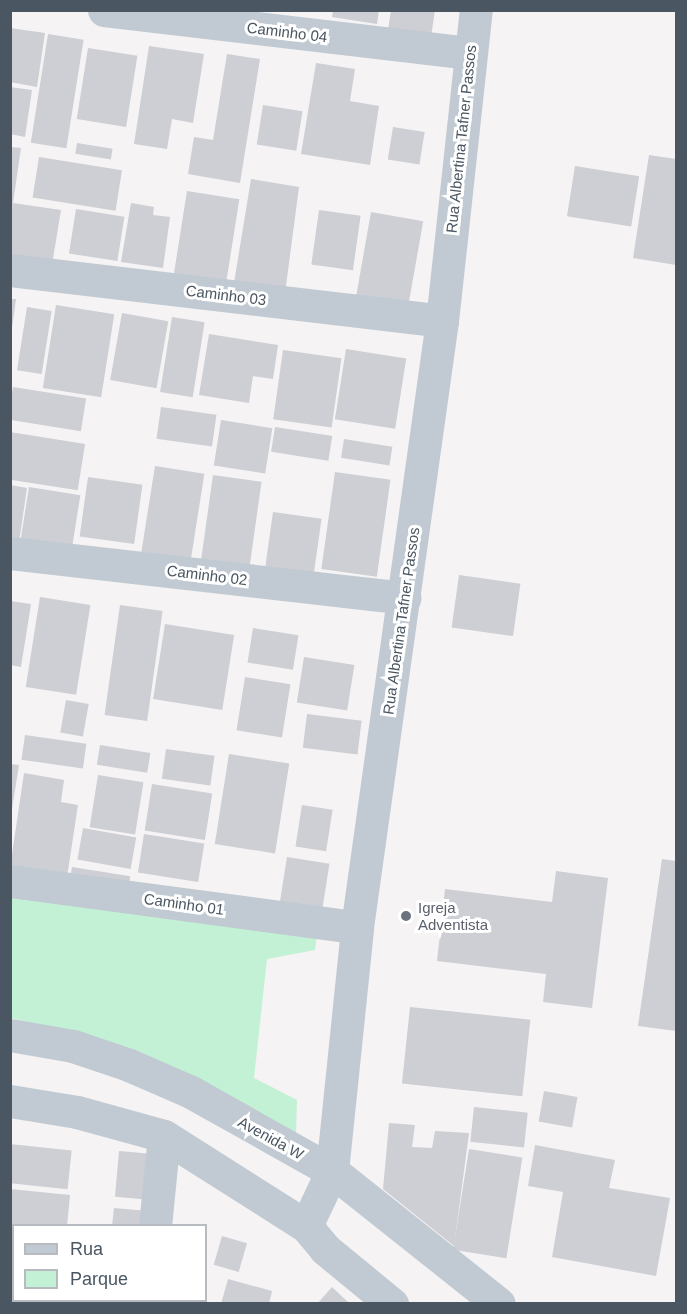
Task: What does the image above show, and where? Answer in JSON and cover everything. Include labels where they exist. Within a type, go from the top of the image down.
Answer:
[{"type":"street","name":"Caminho 04","points":[[104,10],[470,53]]},
{"type":"street","name":"Rua Albertina Tafner Passos","points":[[306,1226],[332,1171],[357,927],[442,321],[476,10]]},
{"type":"street","name":"Caminho 03","points":[[10,270],[442,321]]},
{"type":"street","name":"Caminho 02","points":[[10,553],[404,598]]},
{"type":"street","name":"Caminho 01","points":[[10,881],[357,927]]},
{"type":"street","name":"Avenida W","points":[[10,1035],[73,1046],[129,1065],[191,1092],[332,1171],[499,1304]]},
{"type":"street","points":[[10,1101],[77,1112],[164,1136],[306,1226],[325,1249],[392,1304]]},
{"type":"street","points":[[155,1224],[164,1136]]},
{"type":"green space","points":[[11,894],[317,934],[315,950],[267,959],[254,1078],[297,1100],[296,1134],[64,1031],[11,1018]]},
{"type":"building","points":[[333,10],[379,10],[377,24],[332,17]]},
{"type":"building","points":[[391,10],[435,10],[431,37],[388,30]]},
{"type":"building","points":[[10,28],[45,33],[37,87],[10,82]]},
{"type":"building","points":[[48,34],[84,40],[66,148],[31,143]]},
{"type":"building","points":[[149,46],[204,54],[193,123],[172,119],[167,149],[134,144]]},
{"type":"building","points":[[88,48],[137,56],[126,127],[77,119]]},
{"type":"building","points":[[227,54],[260,59],[240,183],[188,174],[194,137],[213,140]]},
{"type":"building","points":[[316,63],[355,69],[350,101],[379,106],[370,165],[301,154]]},
{"type":"building","points":[[10,87],[32,90],[25,137],[10,134]]},
{"type":"building","points":[[263,105],[303,111],[296,151],[257,145]]},
{"type":"building","points":[[393,127],[425,132],[419,165],[388,160]]},
{"type":"building","points":[[77,143],[113,149],[111,159],[75,154]]},
{"type":"building","points":[[10,147],[21,148],[13,203],[61,210],[52,265],[10,258]]},
{"type":"building","points":[[649,155],[676,159],[676,265],[633,258]]},
{"type":"building","points":[[39,157],[122,170],[116,211],[33,197]]},
{"type":"building","points":[[575,166],[639,176],[631,227],[567,216]]},
{"type":"building","points":[[251,179],[299,187],[284,301],[234,283]]},
{"type":"building","points":[[187,191],[239,199],[225,289],[173,281]]},
{"type":"building","points":[[131,203],[154,207],[153,215],[170,217],[163,268],[121,262]]},
{"type":"building","points":[[76,209],[124,217],[117,261],[69,253]]},
{"type":"building","points":[[319,210],[361,216],[353,270],[311,264]]},
{"type":"building","points":[[371,212],[423,221],[408,309],[356,300]]},
{"type":"building","points":[[10,299],[16,299],[12,328],[10,328]]},
{"type":"building","points":[[56,305],[114,314],[101,397],[43,388]]},
{"type":"building","points":[[27,307],[52,311],[42,374],[17,370]]},
{"type":"building","points":[[122,313],[168,321],[156,388],[110,380]]},
{"type":"building","points":[[172,317],[205,322],[193,397],[160,392]]},
{"type":"building","points":[[209,334],[278,345],[273,379],[253,376],[249,403],[199,395]]},
{"type":"building","points":[[346,349],[406,359],[395,429],[335,419]]},
{"type":"building","points":[[283,350],[341,358],[332,428],[273,419]]},
{"type":"building","points":[[13,387],[86,399],[81,431],[10,420]]},
{"type":"building","points":[[161,407],[216,415],[212,446],[157,439]]},
{"type":"building","points":[[221,420],[272,428],[265,474],[214,465]]},
{"type":"building","points":[[275,427],[332,436],[328,461],[271,452]]},
{"type":"building","points":[[10,432],[85,444],[78,490],[10,480]]},
{"type":"building","points":[[344,439],[392,447],[389,465],[341,458]]},
{"type":"building","points":[[155,466],[204,474],[190,564],[141,556]]},
{"type":"building","points":[[335,472],[390,480],[377,577],[321,569]]},
{"type":"building","points":[[213,475],[262,482],[249,568],[201,561]]},
{"type":"building","points":[[88,477],[142,485],[134,544],[80,536]]},
{"type":"building","points":[[10,485],[27,488],[19,542],[10,541]]},
{"type":"building","points":[[29,487],[80,495],[71,553],[20,545]]},
{"type":"building","points":[[273,512],[322,519],[314,573],[265,566]]},
{"type":"building","points":[[459,575],[520,584],[513,636],[452,627]]},
{"type":"building","points":[[40,597],[90,605],[76,695],[26,687]]},
{"type":"building","points":[[10,601],[31,604],[21,667],[10,665]]},
{"type":"building","points":[[120,605],[163,611],[147,721],[105,715]]},
{"type":"building","points":[[165,624],[234,635],[222,710],[153,699]]},
{"type":"building","points":[[253,628],[298,635],[293,670],[248,663]]},
{"type":"building","points":[[304,657],[354,665],[347,710],[297,702]]},
{"type":"building","points":[[245,677],[290,684],[282,738],[237,730]]},
{"type":"building","points":[[66,700],[89,704],[83,736],[60,732]]},
{"type":"building","points":[[307,714],[362,721],[357,754],[303,748]]},
{"type":"building","points":[[25,735],[86,744],[83,768],[22,760]]},
{"type":"building","points":[[100,745],[150,753],[147,773],[97,765]]},
{"type":"building","points":[[166,749],[215,756],[210,786],[162,779]]},
{"type":"building","points":[[229,754],[289,764],[275,853],[215,844]]},
{"type":"building","points":[[10,764],[19,765],[12,809],[10,809]]},
{"type":"building","points":[[24,773],[64,780],[61,802],[78,805],[67,877],[10,868]]},
{"type":"building","points":[[98,775],[143,782],[135,835],[90,827]]},
{"type":"building","points":[[152,784],[212,794],[205,840],[145,830]]},
{"type":"building","points":[[302,805],[333,810],[326,851],[295,846]]},
{"type":"building","points":[[83,828],[136,837],[131,869],[77,860]]},
{"type":"building","points":[[144,834],[204,844],[198,882],[138,873]]},
{"type":"building","points":[[287,857],[329,864],[322,911],[279,904]]},
{"type":"building","points":[[662,859],[676,861],[676,1031],[638,1026]]},
{"type":"building","points":[[72,867],[130,876],[128,893],[69,884]]},
{"type":"building","points":[[556,871],[608,878],[592,1008],[543,1002],[546,974],[437,961],[445,889],[552,902]]},
{"type":"building","points":[[410,1007],[530,1020],[522,1096],[402,1084]]},
{"type":"building","points":[[544,1091],[577,1097],[572,1127],[539,1122]]},
{"type":"building","points":[[474,1107],[528,1113],[524,1147],[470,1142]]},
{"type":"building","points":[[389,1123],[415,1125],[412,1147],[432,1148],[435,1131],[469,1133],[454,1246],[383,1189]]},
{"type":"building","points":[[10,1144],[72,1150],[68,1189],[10,1183]]},
{"type":"building","points":[[535,1145],[615,1160],[609,1188],[670,1198],[656,1276],[552,1257],[563,1192],[528,1186]]},
{"type":"building","points":[[469,1149],[522,1157],[506,1258],[453,1250]]},
{"type":"building","points":[[119,1151],[153,1154],[149,1200],[115,1197]]},
{"type":"building","points":[[10,1189],[70,1195],[67,1224],[12,1224],[12,1230],[10,1229]]},
{"type":"building","points":[[114,1208],[148,1211],[147,1224],[112,1224]]},
{"type":"building","points":[[222,1236],[247,1243],[239,1272],[214,1265]]},
{"type":"building","points":[[10,1249],[12,1250],[12,1302],[66,1302],[66,1304],[10,1304]]},
{"type":"building","points":[[228,1279],[272,1291],[269,1304],[221,1304]]},
{"type":"building","points":[[332,1287],[350,1304],[317,1304]]},
{"type":"building","points":[[74,1302],[108,1302],[108,1304],[74,1304]]},
{"type":"place","name":"Igreja Adventista","points":[[406,916]]}]
